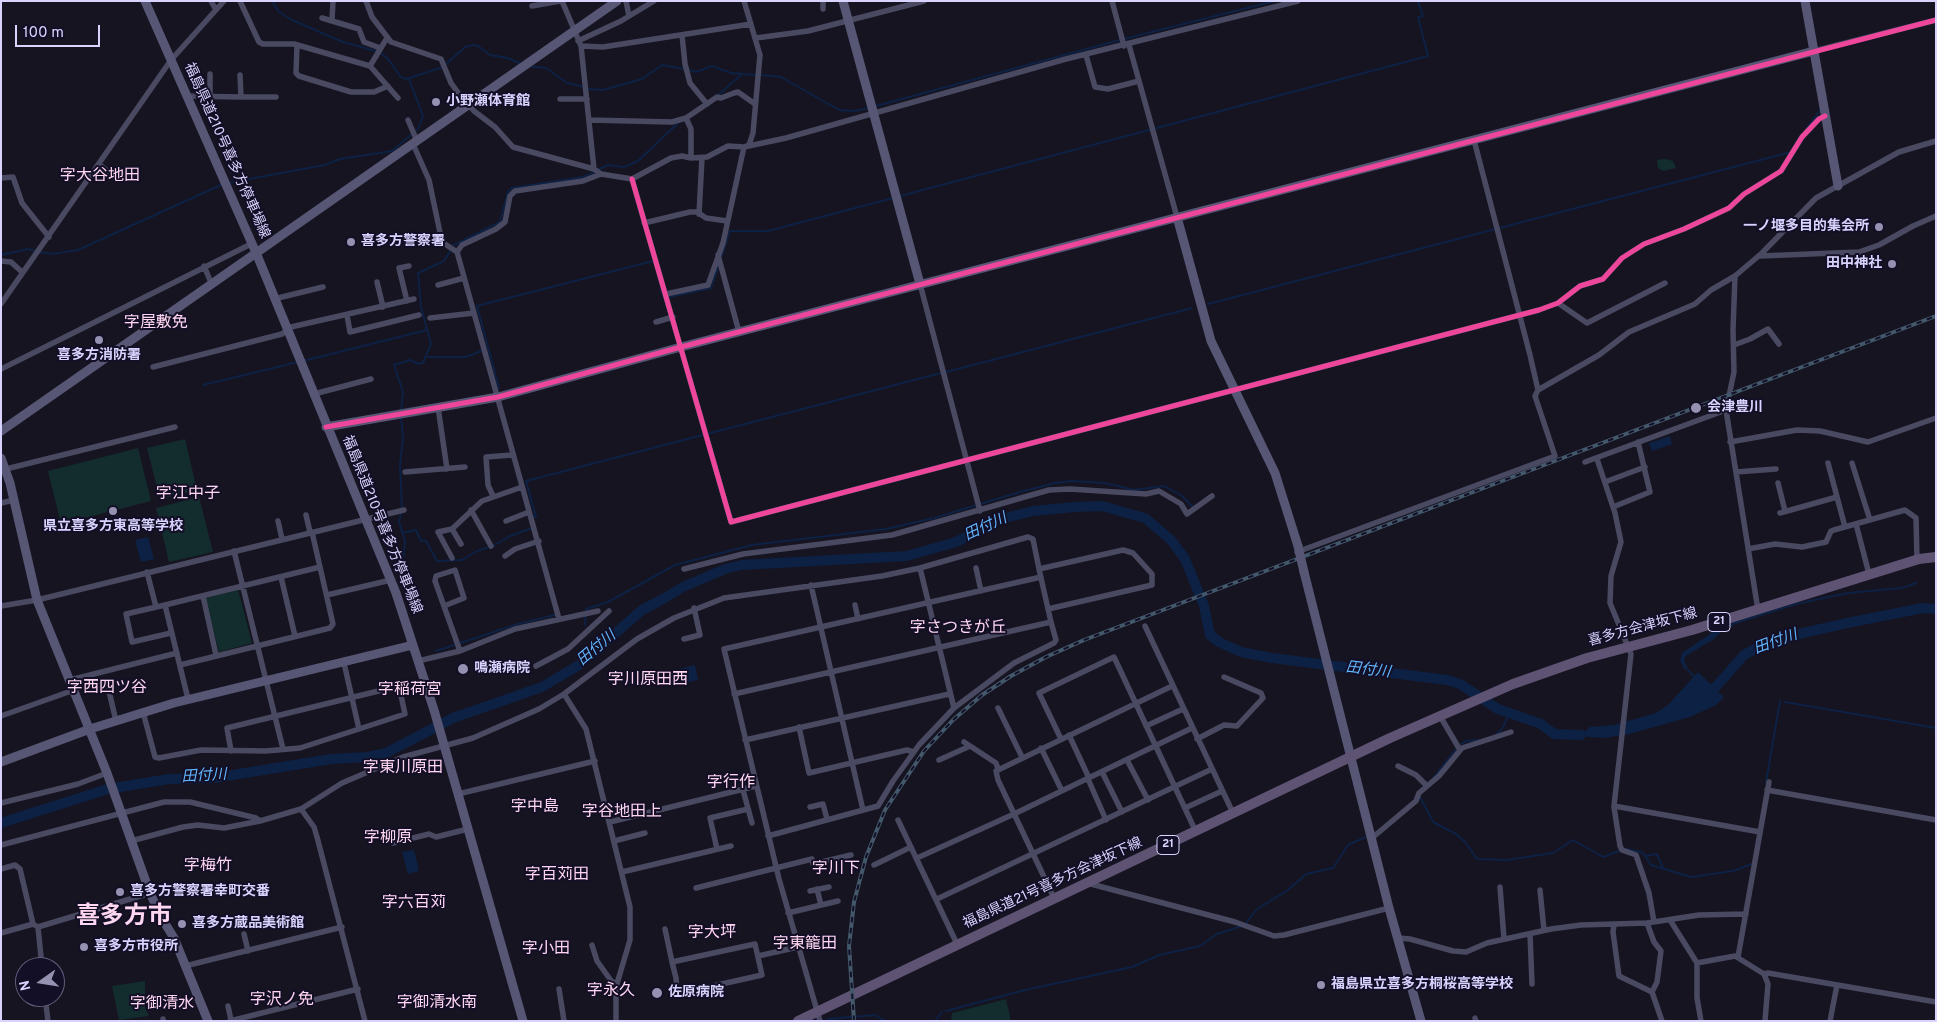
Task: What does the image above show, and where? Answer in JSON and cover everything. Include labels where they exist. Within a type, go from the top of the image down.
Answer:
[{"type":"main road","name":"喜多方会津坂下線","points":[[1457,709],[1575,661],[1758,610],[1916,560],[1936,557]]},
{"type":"main road","name":"福島県道21号喜多方会津坂下線","points":[[798,1021],[819,1016],[957,944],[1457,709]]},
{"type":"street","name":"福島県道210号喜多方停車場線","points":[[145,1],[257,255],[326,427],[391,580],[434,710],[523,1021]]},
{"type":"street","points":[[211,1],[216,10]]},
{"type":"street","points":[[1,304],[171,60],[224,1]]},
{"type":"street","points":[[240,1],[259,42],[297,46],[370,66],[398,98]]},
{"type":"street","points":[[332,20],[333,1]]},
{"type":"street","points":[[366,1],[372,17],[387,38],[394,44],[441,59],[451,83],[469,105],[495,127],[504,139],[519,150],[598,172],[632,179],[671,158],[682,156],[702,158],[728,146],[744,147],[873,114],[1086,55],[1298,1]]},
{"type":"street","points":[[532,6],[561,1],[580,44],[589,120],[598,172]]},
{"type":"street","points":[[1,432],[257,255],[617,1]]},
{"type":"street","points":[[626,1],[628,16]]},
{"type":"street","points":[[580,44],[654,1]]},
{"type":"street","points":[[666,294],[708,285],[727,221],[744,147],[748,144],[753,133],[760,55],[744,1]]},
{"type":"street","points":[[823,1],[823,10]]},
{"type":"street","points":[[842,1],[980,511]]},
{"type":"street","points":[[756,38],[796,34],[924,1]]},
{"type":"street","points":[[1112,1],[1138,81],[1204,320],[1218,359],[1275,473],[1304,572],[1333,688],[1353,757],[1389,908],[1420,1021]]},
{"type":"street","points":[[1805,1],[1838,186]]},
{"type":"street","points":[[322,18],[359,29],[364,42],[380,48]]},
{"type":"street","points":[[326,427],[498,397],[920,284],[1936,20]]},
{"type":"street","points":[[580,44],[603,47],[751,24]]},
{"type":"street","points":[[682,35],[685,64],[690,83],[707,104]]},
{"type":"street","points":[[370,66],[387,38]]},
{"type":"street","points":[[297,46],[296,73],[299,76],[351,92],[374,92],[388,86]]},
{"type":"street","points":[[1086,55],[1095,87],[1108,89],[1138,81]]},
{"type":"street","points":[[210,74],[210,96]]},
{"type":"street","points":[[240,75],[241,97]]},
{"type":"street","points":[[589,120],[672,122],[686,118],[717,97],[721,98],[738,92],[755,104]]},
{"type":"street","points":[[186,96],[276,97]]},
{"type":"street","points":[[560,99],[587,99]]},
{"type":"street","points":[[632,179],[731,522],[1233,389],[1520,316],[1558,303],[1580,286],[1603,278],[1622,258],[1644,244],[1684,230],[1720,213],[1744,194],[1776,176],[1786,166],[1802,136],[1818,119],[1825,116]]},
{"type":"street","points":[[686,118],[691,129],[691,158]]},
{"type":"street","points":[[408,120],[429,180],[440,237],[453,250],[464,278],[498,397],[512,455],[539,541],[560,619]]},
{"type":"street","points":[[1474,140],[1538,390]]},
{"type":"street","points":[[1297,549],[1555,456],[1535,396],[1538,390],[1599,355],[1629,332],[1695,304],[1711,290],[1735,276],[1760,256],[1810,202],[1899,152],[1936,141]]},
{"type":"street","points":[[699,214],[702,158]]},
{"type":"street","points":[[99,164],[117,179]]},
{"type":"street","points":[[453,250],[496,229],[505,222],[510,196],[516,191],[583,180],[598,172]]},
{"type":"street","points":[[1,178],[13,177],[22,203],[48,236]]},
{"type":"street","points":[[644,223],[679,214],[699,214],[706,218],[727,221]]},
{"type":"street","points":[[1760,256],[1859,252],[1879,245],[1913,226],[1936,216]]},
{"type":"street","points":[[1,369],[251,244]]},
{"type":"street","points":[[718,255],[738,332]]},
{"type":"street","points":[[1,261],[11,262],[22,272]]},
{"type":"street","points":[[204,266],[212,285]]},
{"type":"street","points":[[407,301],[399,268],[409,266]]},
{"type":"street","points":[[1735,276],[1734,372],[1726,410],[1758,610]]},
{"type":"street","points":[[438,285],[464,278]]},
{"type":"street","points":[[377,282],[383,307]]},
{"type":"street","points":[[1558,303],[1587,323],[1665,283]]},
{"type":"street","points":[[274,299],[323,287]]},
{"type":"street","points":[[153,367],[282,334],[291,327],[414,300]]},
{"type":"street","points":[[430,318],[474,313]]},
{"type":"street","points":[[347,315],[350,332],[420,315]]},
{"type":"street","points":[[656,322],[673,317]]},
{"type":"street","points":[[1734,345],[1750,339],[1768,328],[1779,344]]},
{"type":"street","points":[[314,394],[371,379]]},
{"type":"street","points":[[438,407],[447,470]]},
{"type":"street","points":[[1585,462],[1726,410]]},
{"type":"street","points":[[1730,442],[1797,430],[1820,431],[1868,442],[1936,418]]},
{"type":"street","points":[[6,469],[174,427]]},
{"type":"street","points":[[1613,507],[1650,492],[1638,442]]},
{"type":"street","points":[[493,496],[488,485],[486,456],[512,455]]},
{"type":"street","points":[[1,458],[6,469],[14,500],[37,600],[108,776],[150,893],[161,918],[174,938],[208,1021]]},
{"type":"street","points":[[1597,459],[1613,507],[1621,542],[1611,576],[1609,597],[1627,647],[1630,661],[1614,807],[1622,850],[1636,855],[1649,894],[1654,922]]},
{"type":"street","points":[[1828,463],[1846,527]]},
{"type":"street","points":[[1852,463],[1870,520]]},
{"type":"street","points":[[1605,482],[1645,467]]},
{"type":"street","points":[[405,472],[465,468]]},
{"type":"street","points":[[1736,472],[1776,469]]},
{"type":"street","points":[[1778,483],[1782,512],[1838,497]]},
{"type":"street","points":[[452,558],[438,532],[452,529],[482,501],[522,487]]},
{"type":"street","points":[[684,569],[743,554],[884,536],[980,511],[1035,493],[1070,489],[1146,494],[1159,491],[1181,504],[1187,514],[1212,496]]},
{"type":"street","points":[[1,503],[14,500]]},
{"type":"street","points":[[1,606],[37,600],[404,510]]},
{"type":"street","points":[[471,510],[490,546]]},
{"type":"street","points":[[1748,549],[1775,544],[1802,547],[1826,542],[1831,531],[1905,510],[1912,514],[1917,521],[1916,560]]},
{"type":"street","points":[[506,521],[529,512]]},
{"type":"street","points":[[180,665],[330,628],[333,624],[327,595],[306,515]]},
{"type":"street","points":[[278,521],[282,539]]},
{"type":"street","points":[[1856,524],[1869,574]]},
{"type":"street","points":[[452,529],[461,544]]},
{"type":"street","points":[[131,841],[182,827],[198,825],[224,828],[260,821],[301,809],[342,783],[408,755],[445,747],[506,725],[564,694],[638,639],[694,608],[724,598],[856,580],[920,568],[1028,537],[1033,539],[1056,640],[1054,643],[1014,663],[954,708],[914,752],[893,781],[879,805],[768,836]]},
{"type":"street","points":[[504,556],[515,549],[539,541]]},
{"type":"street","points":[[1039,569],[1123,550],[1133,553],[1152,574],[1152,585],[1048,609]]},
{"type":"street","points":[[234,551],[283,749]]},
{"type":"street","points":[[171,633],[132,642],[126,614],[320,567]]},
{"type":"street","points":[[920,568],[949,694],[954,708]]},
{"type":"street","points":[[976,568],[981,591]]},
{"type":"street","points":[[444,606],[464,598],[455,570],[435,578],[444,606],[460,651]]},
{"type":"street","points":[[147,572],[156,607]]},
{"type":"street","points":[[281,577],[295,636]]},
{"type":"street","points":[[819,1016],[776,867],[724,650],[1041,577]]},
{"type":"street","points":[[327,595],[391,580]]},
{"type":"street","points":[[812,585],[863,810]]},
{"type":"street","points":[[202,596],[216,655]]},
{"type":"street","points":[[165,605],[188,699]]},
{"type":"street","points":[[855,605],[858,619]]},
{"type":"street","points":[[684,639],[700,635],[694,608]]},
{"type":"street","points":[[418,661],[460,651],[515,629],[598,611]]},
{"type":"street","points":[[536,666],[568,649],[609,612]]},
{"type":"street","points":[[734,694],[1051,622]]},
{"type":"street","points":[[1145,626],[1233,813]]},
{"type":"street","points":[[1,762],[116,721],[188,699],[413,645]]},
{"type":"street","points":[[70,680],[177,653]]},
{"type":"street","points":[[1061,739],[1039,693],[1114,657],[1196,832]]},
{"type":"street","points":[[344,663],[359,729]]},
{"type":"street","points":[[1197,739],[1224,725],[1237,726],[1263,698],[1261,693],[1224,676]]},
{"type":"street","points":[[143,712],[155,757],[160,758],[201,750],[231,752],[304,747],[404,714],[405,708],[399,686],[226,728],[231,752]]},
{"type":"street","points":[[998,769],[1172,686]]},
{"type":"street","points":[[108,687],[116,721]]},
{"type":"street","points":[[1,716],[74,690]]},
{"type":"street","points":[[564,694],[584,724],[595,761],[631,911],[630,940],[617,983],[616,1021]]},
{"type":"street","points":[[745,740],[949,694]]},
{"type":"street","points":[[998,708],[1022,757]]},
{"type":"street","points":[[1146,726],[1183,709]]},
{"type":"street","points":[[1440,716],[1460,750]]},
{"type":"street","points":[[799,727],[809,772],[907,750],[914,752]]},
{"type":"street","points":[[917,858],[1014,814],[1192,728]]},
{"type":"street","points":[[1372,838],[1416,801],[1419,793],[1439,776],[1467,744],[1511,732]]},
{"type":"street","points":[[1069,736],[1106,820]]},
{"type":"street","points":[[940,760],[967,744],[996,763],[998,769],[997,776],[1054,898]]},
{"type":"street","points":[[1041,748],[1062,791]]},
{"type":"street","points":[[1128,760],[1148,800]]},
{"type":"street","points":[[458,794],[595,761]]},
{"type":"street","points":[[1398,766],[1416,775],[1427,786]]},
{"type":"street","points":[[937,899],[1212,769]]},
{"type":"street","points":[[1102,772],[1122,812]]},
{"type":"street","points":[[1,803],[108,776]]},
{"type":"street","points":[[1738,957],[1769,782]]},
{"type":"street","points":[[610,822],[756,786]]},
{"type":"street","points":[[743,790],[752,823]]},
{"type":"street","points":[[1184,808],[1222,790]]},
{"type":"street","points":[[1767,790],[1936,820]]},
{"type":"street","points":[[1,845],[164,802],[190,802],[256,818],[260,821]]},
{"type":"street","points":[[810,807],[823,804],[827,819]]},
{"type":"street","points":[[1614,807],[1760,832]]},
{"type":"street","points":[[301,809],[314,828],[342,927],[365,1021]]},
{"type":"street","points":[[717,849],[710,818],[748,809]]},
{"type":"street","points":[[898,820],[957,944]]},
{"type":"street","points":[[393,843],[429,834],[436,837],[468,829]]},
{"type":"street","points":[[614,841],[645,833]]},
{"type":"street","points":[[622,872],[730,846]]},
{"type":"street","points":[[874,865],[911,847]]},
{"type":"street","points":[[696,888],[812,859],[813,864],[851,855]]},
{"type":"street","points":[[1,869],[15,865],[20,869],[35,925],[40,957]]},
{"type":"street","points":[[1086,883],[1235,922],[1274,936],[1389,908]]},
{"type":"street","points":[[821,905],[814,890],[829,887]]},
{"type":"street","points":[[1500,887],[1504,939]]},
{"type":"street","points":[[1540,890],[1544,930]]},
{"type":"street","points":[[1,933],[150,893]]},
{"type":"street","points":[[788,913],[838,901]]},
{"type":"street","points":[[1398,938],[1410,939],[1453,951],[1466,952],[1504,939],[1544,930],[1581,925],[1647,923],[1699,914],[1746,914]]},
{"type":"street","points":[[1670,920],[1697,963],[1697,998],[1701,1021]]},
{"type":"street","points":[[1647,923],[1654,942],[1661,951],[1657,982],[1652,992]]},
{"type":"street","points":[[1614,925],[1613,932],[1619,976],[1652,992],[1662,1021]]},
{"type":"street","points":[[185,966],[342,927]]},
{"type":"street","points":[[665,929],[676,994],[762,975],[754,944],[672,962]]},
{"type":"street","points":[[244,934],[248,951]]},
{"type":"street","points":[[1530,934],[1532,984]]},
{"type":"street","points":[[592,945],[597,961],[612,982],[617,983]]},
{"type":"street","points":[[758,956],[798,947]]},
{"type":"street","points":[[1697,963],[1725,956],[1738,957],[1764,974],[1768,984],[1765,1021]]},
{"type":"street","points":[[1764,974],[1768,973],[1936,1002]]},
{"type":"street","points":[[1830,1021],[1837,985]]},
{"type":"street","points":[[559,988],[564,1021]]},
{"type":"street","points":[[228,1006],[230,1021],[358,989]]},
{"type":"street","points":[[47,1007],[48,1021]]},
{"type":"green space","points":[[1657,160],[1673,161],[1676,168],[1663,171],[1658,168]]},
{"type":"green space","points":[[185,439],[197,490],[160,499],[147,448]]},
{"type":"green space","points":[[138,448],[151,501],[61,524],[48,471]]},
{"type":"green space","points":[[199,497],[213,552],[169,562],[156,508]]},
{"type":"green space","points":[[238,589],[252,643],[219,652],[205,598]]},
{"type":"green space","points":[[145,981],[145,1008],[149,1016],[119,1020],[112,986]]},
{"type":"green space","points":[[1006,999],[1011,1021],[951,1021],[952,1013]]},
{"type":"water","points":[[1670,436],[1672,444],[1652,451],[1649,443]]},
{"type":"water","points":[[148,537],[154,559],[141,562],[135,540]]},
{"type":"water","points":[[1724,629],[1714,639],[1686,656],[1684,661],[1687,667],[1685,670],[1680,661],[1682,653],[1713,632]]},
{"type":"water","points":[[695,665],[698,680],[677,685],[674,670]]},
{"type":"water","points":[[1698,672],[1724,697],[1716,705],[1690,717],[1629,734],[1604,738],[1564,735],[1583,733],[1590,727],[1614,725],[1656,713],[1668,705]]},
{"type":"water","points":[[414,850],[419,871],[408,874],[402,852]]},
{"type":"waterway","points":[[272,1],[279,12],[292,20],[343,42],[376,51]]},
{"type":"waterway","points":[[1124,39],[1275,1]]},
{"type":"waterway","points":[[900,196],[1428,56],[1418,17],[1423,16],[1418,1]]},
{"type":"waterway","points":[[876,106],[1120,40]]},
{"type":"waterway","points":[[381,53],[388,59],[401,77],[406,79],[443,67],[465,47],[473,45],[478,46],[490,55],[508,58],[521,64]]},
{"type":"waterway","points":[[588,89],[603,90],[642,79],[662,65],[684,69]]},
{"type":"waterway","points":[[527,66],[546,68],[567,83],[584,87]]},
{"type":"waterway","points":[[688,70],[696,72],[712,66],[731,73],[756,75]]},
{"type":"waterway","points":[[717,96],[742,74]]},
{"type":"waterway","points":[[761,75],[781,77],[839,110],[855,111],[869,108]]},
{"type":"waterway","points":[[227,183],[325,165],[340,159],[392,151],[418,129],[423,116],[409,79]]},
{"type":"waterway","points":[[1807,128],[1821,109]]},
{"type":"waterway","points":[[599,169],[608,165],[624,167],[638,161],[679,122]]},
{"type":"waterway","points":[[1208,304],[1791,152]]},
{"type":"waterway","points":[[401,412],[403,392],[394,365],[410,360],[419,364],[423,363],[431,344],[421,307],[418,273],[444,261],[454,245],[500,222],[508,192],[512,188],[583,177],[595,172]]},
{"type":"waterway","points":[[40,252],[52,254],[78,250],[223,184]]},
{"type":"waterway","points":[[721,258],[730,231],[768,231],[893,198]]},
{"type":"waterway","points":[[1,255],[28,249],[35,251]]},
{"type":"waterway","points":[[499,388],[477,306],[653,261]]},
{"type":"waterway","points":[[669,297],[711,288],[719,265]]},
{"type":"waterway","points":[[661,289],[664,298]]},
{"type":"waterway","points":[[946,372],[1192,308]]},
{"type":"waterway","points":[[303,361],[427,330]]},
{"type":"waterway","points":[[428,357],[466,357],[484,350]]},
{"type":"waterway","points":[[203,385],[298,362]]},
{"type":"waterway","points":[[533,517],[536,517],[526,481],[941,373]]},
{"type":"waterway","points":[[401,417],[403,438],[400,464],[402,509]]},
{"type":"waterway","points":[[585,625],[586,609],[608,602],[675,565],[752,545],[886,529],[934,518],[1055,483],[1072,481],[1105,483],[1134,490],[1164,486],[1182,496],[1193,507]]},
{"type":"waterway","name":"田付川","points":[[1,823],[108,789],[169,779],[214,778],[331,759],[368,757],[386,753],[453,718],[542,687],[579,665],[642,610],[683,587],[725,569],[741,565],[907,556],[956,542],[1001,519],[1033,511],[1075,507],[1102,506],[1145,518],[1171,540],[1185,559],[1204,606],[1210,635],[1219,642],[1241,652],[1272,658],[1447,680],[1460,684],[1498,709],[1541,724],[1554,734],[1581,735]]},
{"type":"waterway","points":[[401,513],[399,522],[405,541],[401,581],[412,608]]},
{"type":"waterway","points":[[493,546],[510,536],[532,528]]},
{"type":"waterway","points":[[402,533],[416,530],[421,541],[426,541],[437,561],[462,560],[477,551],[489,547]]},
{"type":"waterway","points":[[1720,631],[1735,623],[1796,604],[1848,593],[1902,588],[1916,583]]},
{"type":"waterway","name":"田付川","points":[[1706,698],[1744,655],[1757,648],[1803,633],[1852,622],[1923,608],[1936,609]]},
{"type":"waterway","points":[[436,651],[518,624],[555,615]]},
{"type":"waterway","points":[[1686,668],[1695,677]]},
{"type":"waterway","points":[[1766,782],[1780,701]]},
{"type":"waterway","points":[[1785,702],[1936,728]]},
{"type":"waterway","points":[[1503,727],[1510,712]]},
{"type":"waterway","points":[[1497,734],[1502,729]]},
{"type":"waterway","points":[[1460,745],[1466,741],[1479,740]]},
{"type":"waterway","points":[[1433,778],[1457,748]]},
{"type":"waterway","points":[[1420,797],[1433,822],[1456,834],[1466,843],[1477,859],[1507,860],[1553,853],[1573,840],[1603,857],[1619,851]]},
{"type":"waterway","points":[[1246,923],[1257,909],[1288,890],[1306,874],[1333,868],[1348,845],[1366,837]]},
{"type":"waterway","points":[[1627,849],[1643,853],[1651,865],[1691,877],[1733,871],[1752,864]]},
{"type":"waterway","points":[[1645,856],[1657,854],[1663,868]]},
{"type":"waterway","points":[[946,1011],[1025,990],[1132,967],[1159,955],[1200,946],[1217,934],[1242,926]]},
{"type":"waterway","points":[[935,1021],[942,1012]]},
{"type":"waterway","points":[[828,1019],[875,1015],[885,1021]]},
{"type":"railway","points":[[854,1021],[849,946],[854,902],[866,857],[885,810],[924,751],[953,720],[982,695],[1011,676],[1046,657],[1084,640],[1936,316]]},
{"type":"cycle path","points":[[326,427],[498,397],[681,347],[1936,20]]},
{"type":"cycle path","points":[[632,179],[731,522],[1539,310],[1558,303],[1580,286],[1603,279],[1622,258],[1644,244],[1684,229],[1729,208],[1744,194],[1781,171],[1802,137],[1819,119],[1825,116]]},
{"type":"place","name":"小野瀬体育館","points":[[436,102]]},
{"type":"place","name":"一ノ堰多目的集会所","points":[[1879,227]]},
{"type":"place","name":"喜多方警察署","points":[[351,242]]},
{"type":"place","name":"田中神社","points":[[1892,264]]},
{"type":"place","name":"喜多方消防署","points":[[99,340]]},
{"type":"place","name":"会津豊川","points":[[1696,408]]},
{"type":"place","name":"県立喜多方東高等学校","points":[[113,511]]},
{"type":"place","name":"鳴瀬病院","points":[[463,669]]},
{"type":"place","name":"喜多方警察署幸町交番","points":[[120,892]]},
{"type":"place","name":"喜多方蔵品美術館","points":[[182,924]]},
{"type":"place","name":"喜多方市役所","points":[[84,947]]},
{"type":"place","name":"福島県立喜多方桐桜高等学校","points":[[1321,985]]},
{"type":"place","name":"佐原病院","points":[[657,993]]},
{"type":"district","name":"字大谷地田","points":[[100,177]]},
{"type":"district","name":"字屋敷免","points":[[156,324]]},
{"type":"district","name":"字江中子","points":[[188,495]]},
{"type":"district","name":"字さつきが丘","points":[[958,629]]},
{"type":"district","name":"字川原田西","points":[[648,681]]},
{"type":"district","name":"字西四ツ谷","points":[[107,689]]},
{"type":"district","name":"字稲荷宮","points":[[410,691]]},
{"type":"district","name":"字東川原田","points":[[403,769]]},
{"type":"district","name":"字行作","points":[[731,784]]},
{"type":"district","name":"字中島","points":[[535,808]]},
{"type":"district","name":"字谷地田上","points":[[622,813]]},
{"type":"district","name":"字柳原","points":[[388,839]]},
{"type":"district","name":"字梅竹","points":[[208,867]]},
{"type":"district","name":"字川下","points":[[836,870]]},
{"type":"district","name":"字百苅田","points":[[557,876]]},
{"type":"district","name":"字六百苅","points":[[414,904]]},
{"type":"district","name":"喜多方市","points":[[124,918]]},
{"type":"district","name":"字大坪","points":[[712,934]]},
{"type":"district","name":"字東籠田","points":[[805,945]]},
{"type":"district","name":"字小田","points":[[546,950]]},
{"type":"district","name":"字永久","points":[[611,992]]},
{"type":"district","name":"字沢ノ免","points":[[282,1001]]},
{"type":"district","name":"字御清水南","points":[[437,1004]]},
{"type":"district","name":"字御清水","points":[[162,1005]]}]
